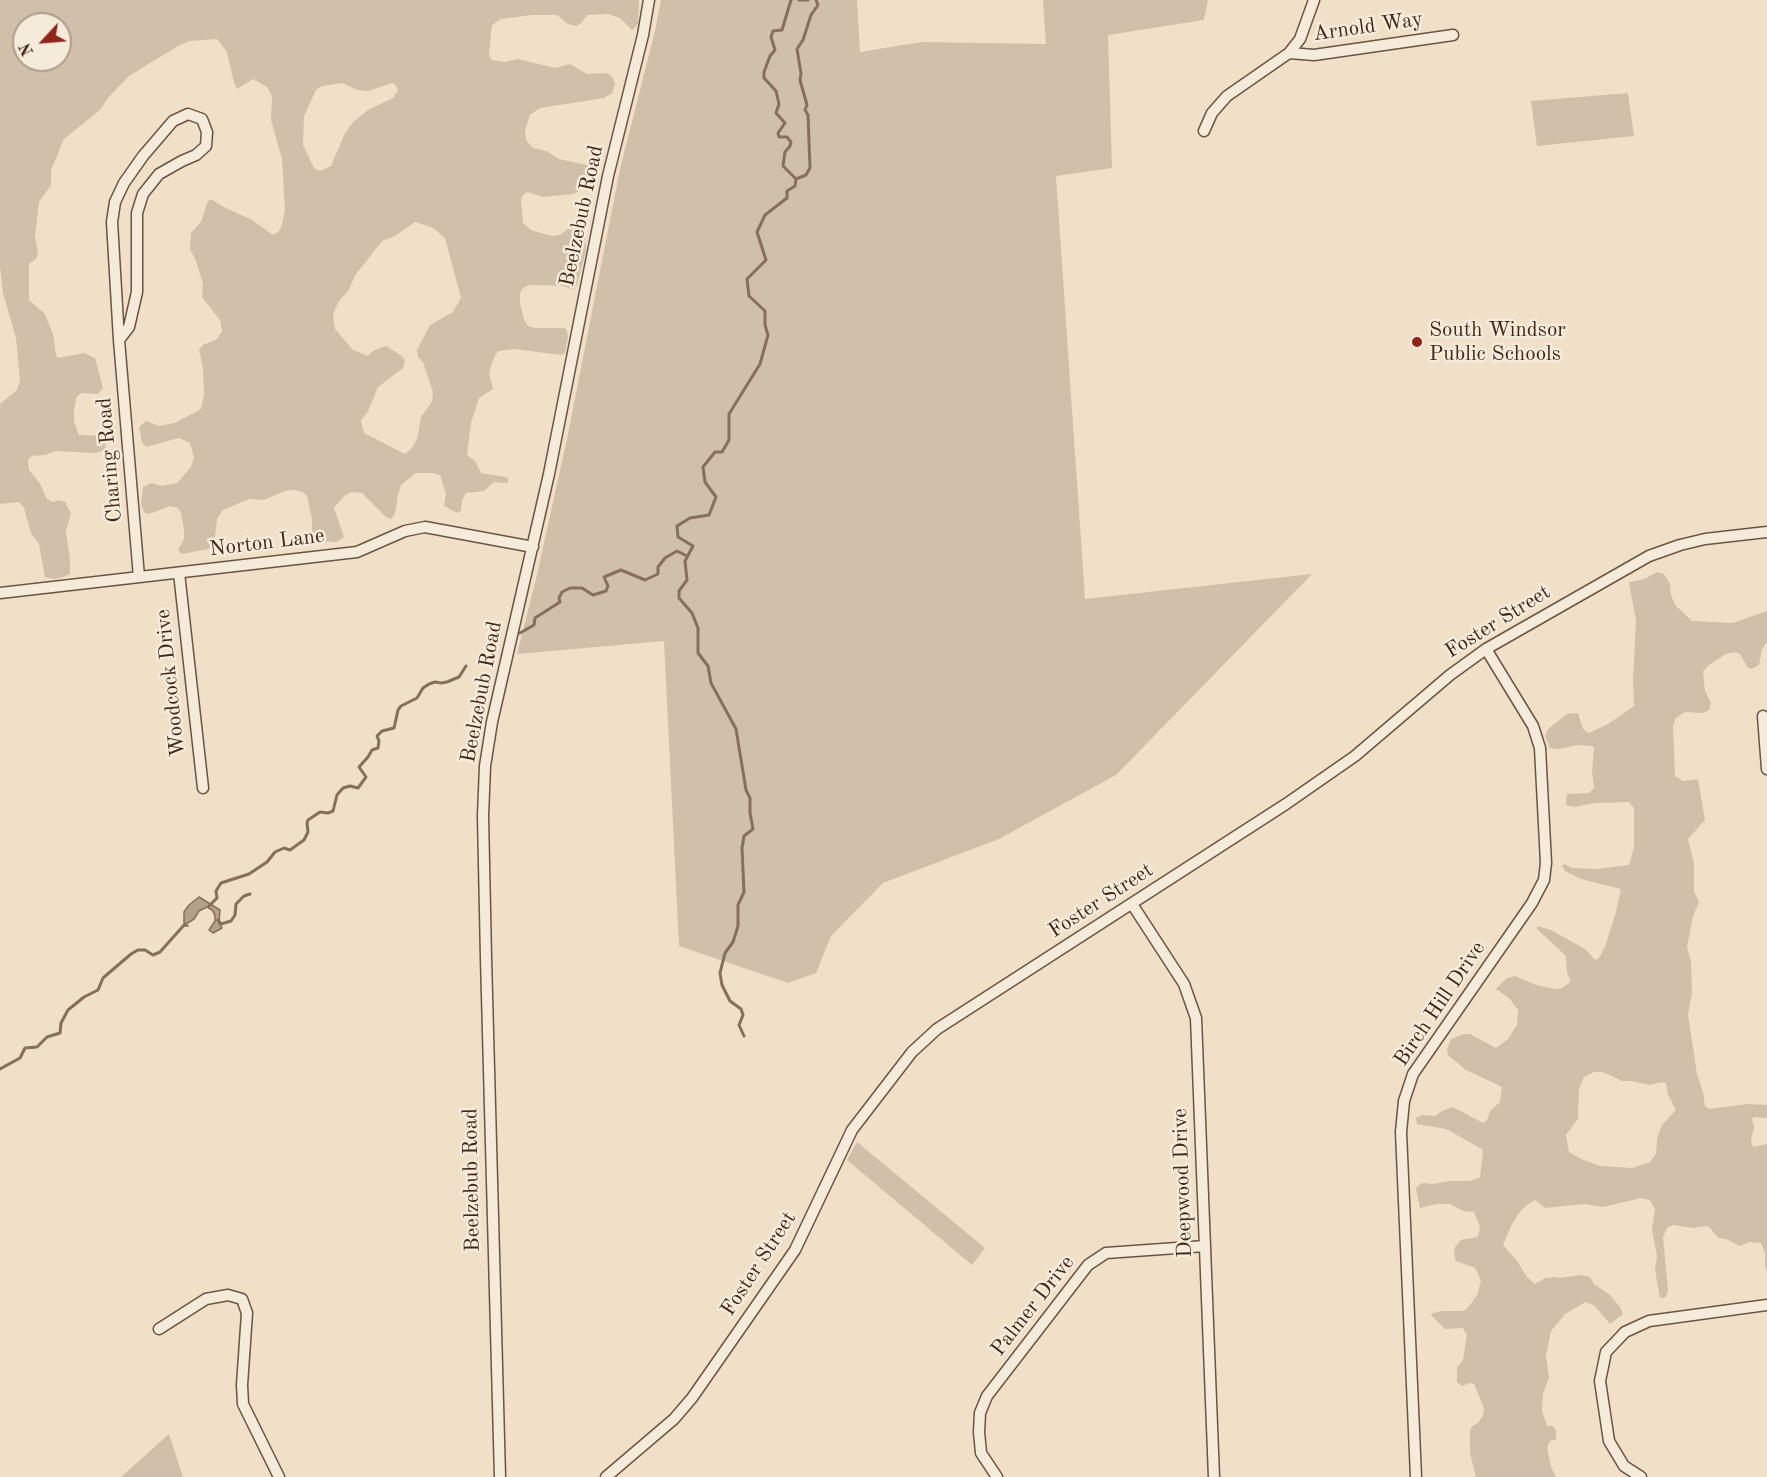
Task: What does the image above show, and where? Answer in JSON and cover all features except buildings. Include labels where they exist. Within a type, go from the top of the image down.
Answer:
[{"type":"street","name":"Beelzebub Road","points":[[500,1477],[483,816],[485,766],[492,722],[533,547],[577,339],[608,176],[643,35],[649,0]]},
{"type":"street","points":[[1204,131],[1212,113],[1227,96],[1289,53],[1300,39],[1314,0]]},
{"type":"street","name":"Arnold Way","points":[[1289,53],[1314,54],[1453,35]]},
{"type":"street","name":"Charing Road","points":[[119,340],[129,327],[137,292],[136,213],[143,194],[159,174],[196,155],[206,146],[207,132],[202,119],[188,114],[173,121],[143,156],[124,183],[115,202],[112,222],[119,340],[139,577]]},
{"type":"street","name":"Norton Lane","points":[[0,594],[357,552],[405,531],[425,527],[533,547]]},
{"type":"street","name":"Foster Street","points":[[606,1477],[674,1419],[692,1398],[795,1250],[852,1130],[912,1052],[937,1029],[1242,833],[1355,756],[1450,675],[1486,649],[1649,556],[1705,539],[1767,532]]},
{"type":"street","name":"Woodcock Drive","points":[[179,573],[203,788]]},
{"type":"street","name":"Birch Hill Drive","points":[[1416,1477],[1401,1132],[1404,1101],[1413,1074],[1532,903],[1544,880],[1546,863],[1540,748],[1533,726],[1486,649]]},
{"type":"street","points":[[1763,716],[1767,770]]},
{"type":"street","name":"Deepwood Drive","points":[[1132,904],[1184,984],[1196,1018],[1214,1477]]},
{"type":"street","name":"Palmer Drive","points":[[997,1477],[981,1454],[980,1413],[987,1396],[1088,1264],[1106,1252],[1205,1246]]},
{"type":"street","points":[[159,1329],[206,1299],[228,1295],[242,1299],[247,1313],[242,1385],[243,1404],[279,1477]]},
{"type":"street","points":[[1641,1477],[1624,1466],[1609,1442],[1600,1381],[1606,1352],[1625,1332],[1649,1321],[1767,1305]]},
{"type":"shaded area","points":[[0,0],[639,0],[638,24],[632,30],[620,18],[608,14],[587,15],[576,26],[568,24],[557,15],[501,19],[492,25],[489,54],[492,60],[505,62],[518,59],[555,68],[570,64],[587,74],[605,73],[612,76],[615,84],[612,93],[604,98],[540,108],[530,115],[525,131],[526,140],[533,148],[546,151],[559,159],[587,165],[590,168],[579,191],[573,194],[543,197],[527,192],[524,194],[521,199],[523,223],[531,230],[552,236],[560,235],[570,227],[585,231],[586,250],[574,290],[563,286],[529,285],[520,293],[524,320],[528,326],[567,330],[565,353],[561,355],[514,349],[498,351],[489,373],[493,389],[479,398],[471,423],[467,455],[475,461],[481,473],[508,478],[508,483],[494,482],[484,491],[466,493],[462,500],[461,511],[457,513],[444,506],[446,494],[440,475],[416,473],[401,485],[395,514],[391,519],[386,517],[362,493],[352,492],[344,496],[334,508],[344,537],[336,542],[316,541],[312,535],[312,519],[307,496],[295,490],[285,491],[264,500],[249,499],[223,510],[217,519],[214,546],[182,554],[178,550],[184,539],[184,529],[178,508],[170,506],[152,513],[144,512],[141,504],[143,487],[151,483],[162,486],[177,483],[191,467],[194,458],[190,443],[179,438],[146,447],[142,442],[139,427],[146,421],[159,426],[175,423],[201,409],[204,395],[203,369],[199,350],[203,345],[217,339],[222,331],[220,320],[202,297],[203,284],[190,249],[191,233],[201,222],[208,201],[211,199],[252,220],[273,235],[282,225],[285,210],[282,159],[271,120],[272,96],[267,87],[253,79],[237,89],[227,52],[217,39],[189,41],[129,76],[100,110],[64,139],[51,170],[51,185],[39,202],[35,237],[38,252],[36,259],[29,264],[29,300],[45,314],[53,334],[58,358],[84,353],[95,358],[103,388],[98,394],[82,393],[77,396],[74,421],[79,435],[104,436],[106,449],[95,453],[55,451],[46,455],[32,456],[28,460],[29,470],[39,482],[47,499],[53,502],[59,500],[65,502],[71,513],[66,531],[70,574],[54,579],[45,577],[39,544],[31,533],[24,508],[19,502],[0,504],[0,404],[17,390],[20,381],[16,338],[3,293],[0,267]],"holes":[[[342,83],[358,90],[368,91],[392,83],[398,90],[393,98],[368,110],[354,121],[345,133],[331,166],[320,171],[314,168],[303,145],[304,116],[316,90],[322,86]],[[415,222],[433,228],[445,238],[461,298],[453,312],[430,325],[417,350],[433,392],[432,402],[421,417],[417,439],[405,454],[364,433],[361,421],[378,387],[403,368],[405,362],[403,357],[386,346],[373,351],[368,356],[353,350],[335,329],[333,314],[356,274],[382,241],[395,236]]]},
{"type":"shaded area","points":[[661,0],[857,0],[860,52],[922,42],[1046,44],[1043,0],[1208,0],[1204,20],[1108,35],[1112,168],[1056,176],[1085,599],[1312,574],[1116,775],[999,839],[883,883],[831,936],[816,973],[788,983],[679,946],[664,641],[517,654],[567,439],[620,169]]},
{"type":"shaded area","points":[[1628,93],[1634,136],[1537,146],[1531,101]]},
{"type":"shaded area","points":[[1657,572],[1664,574],[1670,584],[1675,605],[1692,621],[1733,623],[1767,611],[1767,642],[1762,649],[1759,665],[1748,668],[1740,654],[1735,652],[1726,654],[1709,665],[1703,671],[1705,691],[1711,703],[1709,710],[1703,713],[1685,712],[1676,718],[1673,725],[1675,776],[1683,781],[1698,779],[1705,820],[1688,839],[1694,863],[1694,892],[1699,902],[1693,916],[1687,947],[1691,961],[1692,993],[1688,1015],[1697,1074],[1705,1106],[1709,1109],[1748,1104],[1767,1105],[1767,1118],[1754,1117],[1752,1119],[1754,1127],[1751,1139],[1754,1147],[1767,1144],[1767,1272],[1765,1253],[1761,1243],[1749,1242],[1740,1246],[1718,1238],[1706,1226],[1693,1228],[1673,1225],[1667,1228],[1663,1237],[1668,1290],[1666,1297],[1660,1298],[1655,1270],[1657,1256],[1652,1230],[1655,1209],[1650,1200],[1641,1198],[1603,1207],[1585,1204],[1545,1208],[1535,1200],[1531,1202],[1522,1209],[1512,1224],[1503,1245],[1527,1277],[1535,1284],[1545,1278],[1580,1275],[1590,1277],[1594,1284],[1610,1295],[1623,1314],[1610,1324],[1595,1306],[1586,1302],[1565,1314],[1551,1331],[1546,1356],[1549,1377],[1543,1394],[1542,1411],[1547,1426],[1553,1426],[1556,1431],[1556,1439],[1550,1441],[1547,1447],[1551,1467],[1556,1477],[1476,1477],[1470,1453],[1470,1431],[1483,1415],[1484,1408],[1474,1384],[1462,1386],[1457,1382],[1457,1367],[1463,1360],[1467,1335],[1463,1328],[1445,1329],[1431,1315],[1442,1311],[1463,1311],[1477,1295],[1481,1281],[1475,1268],[1456,1261],[1454,1254],[1455,1247],[1461,1240],[1477,1237],[1480,1230],[1479,1224],[1474,1212],[1463,1211],[1450,1204],[1420,1208],[1416,1189],[1424,1183],[1471,1181],[1480,1177],[1483,1152],[1482,1149],[1446,1129],[1417,1124],[1416,1118],[1422,1115],[1435,1116],[1453,1107],[1483,1123],[1487,1120],[1490,1111],[1500,1102],[1502,1087],[1466,1070],[1448,1055],[1447,1050],[1451,1039],[1464,1034],[1470,1034],[1496,1048],[1508,1039],[1517,1025],[1518,1010],[1509,998],[1496,989],[1507,978],[1515,976],[1536,985],[1555,989],[1562,988],[1569,983],[1566,956],[1537,929],[1537,926],[1551,930],[1585,949],[1595,960],[1599,958],[1605,947],[1621,889],[1581,879],[1565,871],[1562,866],[1564,864],[1572,868],[1598,869],[1629,865],[1634,847],[1634,808],[1629,802],[1594,803],[1575,807],[1566,805],[1567,794],[1589,793],[1594,788],[1592,771],[1594,749],[1593,746],[1578,745],[1559,749],[1550,748],[1545,736],[1548,729],[1567,714],[1578,713],[1583,729],[1589,733],[1608,724],[1634,706],[1636,620],[1629,584]],"holes":[[[1594,1072],[1603,1072],[1622,1081],[1650,1085],[1666,1083],[1668,1095],[1676,1110],[1662,1125],[1657,1138],[1656,1154],[1650,1162],[1632,1168],[1600,1166],[1569,1152],[1566,1135],[1578,1119],[1579,1089],[1584,1077]]]},
{"type":"shaded area","points":[[199,897],[220,910],[219,923],[222,928],[213,933],[209,930],[215,921],[215,915],[207,907],[199,911],[194,919],[186,924],[188,926],[184,926],[184,912]]},
{"type":"shaded area","points":[[857,1142],[985,1248],[972,1265],[847,1160]]},
{"type":"shaded area","points":[[169,1434],[183,1477],[121,1477]]},
{"type":"waterway","points":[[791,0],[782,30],[773,31],[771,37],[775,50],[770,56],[764,78],[776,91],[779,104],[776,113],[785,123],[778,133],[779,137],[787,137],[791,142],[785,152],[783,166],[796,179]]},
{"type":"waterway","points":[[799,0],[808,0]]},
{"type":"waterway","points":[[744,1036],[739,1025],[743,1015],[741,1009],[730,1001],[722,985],[720,973],[725,953],[733,942],[738,926],[738,905],[744,892],[742,848],[744,836],[753,829],[750,798],[746,790],[736,729],[711,683],[708,666],[698,653],[698,628],[692,613],[679,598],[679,591],[687,580],[685,561],[693,546],[678,537],[677,526],[690,518],[709,515],[716,497],[705,482],[703,467],[715,452],[722,452],[729,440],[729,414],[760,364],[768,335],[765,311],[749,296],[747,279],[766,260],[757,232],[765,215],[787,198],[787,191],[795,186],[796,179],[806,175],[810,168],[808,115],[805,110],[807,105],[800,80],[797,49],[803,40],[811,15],[818,5],[816,0]]},
{"type":"waterway","points":[[520,633],[534,625],[535,618],[560,602],[562,592],[570,588],[582,588],[593,595],[606,591],[608,586],[604,577],[621,570],[645,580],[658,574],[658,567],[665,558],[677,551],[687,556]]},
{"type":"waterway","points":[[209,906],[217,898],[216,891],[221,883],[249,874],[267,862],[275,852],[284,848],[290,850],[304,840],[308,832],[308,820],[320,812],[333,811],[337,795],[343,788],[350,786],[358,788],[366,777],[359,767],[372,750],[378,748],[377,736],[382,731],[394,728],[401,706],[417,698],[423,688],[429,684],[447,682],[459,677],[466,666]]},
{"type":"waterway","points":[[218,920],[221,924],[231,921],[235,915],[236,904],[244,896],[250,894]]},
{"type":"waterway","points":[[0,1069],[20,1058],[25,1048],[37,1047],[47,1037],[60,1033],[61,1023],[68,1010],[84,997],[98,990],[103,978],[131,954],[138,950],[145,950],[153,955],[160,952],[185,924]]},
{"type":"place","name":"South Windsor Public Schools","points":[[1417,342]]}]
